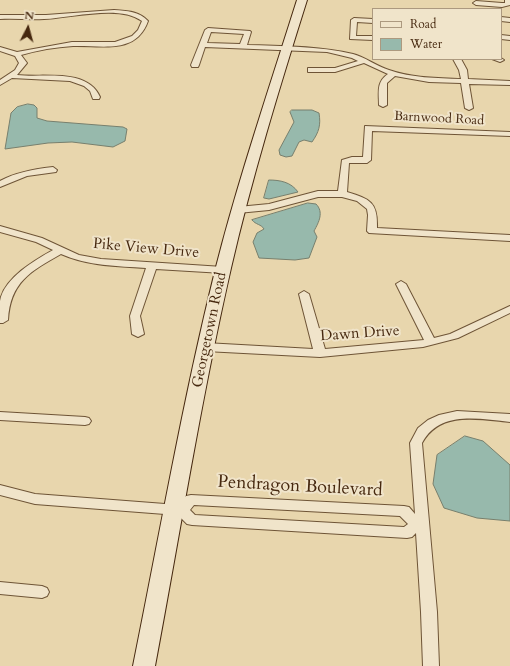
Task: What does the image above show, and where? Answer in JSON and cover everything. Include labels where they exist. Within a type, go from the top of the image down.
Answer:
[{"type":"main road","name":"Georgetown Road","points":[[144,666],[178,509],[205,347],[223,270],[238,210],[302,0]]},
{"type":"street","points":[[474,4],[502,5],[508,4],[508,0]]},
{"type":"street","points":[[0,17],[48,17],[88,12],[124,13],[138,15],[144,19],[145,23],[142,29],[134,38],[119,43],[73,44],[16,54]]},
{"type":"street","points":[[342,53],[351,47],[354,20],[372,21]]},
{"type":"street","points":[[195,65],[208,31],[248,32],[244,46]]},
{"type":"street","points":[[352,38],[372,38]]},
{"type":"street","points":[[203,45],[314,48],[342,53],[393,74],[419,79],[510,83]]},
{"type":"street","points":[[0,49],[16,54],[22,59],[23,63],[19,70],[0,83]]},
{"type":"street","points":[[458,60],[463,68],[469,108]]},
{"type":"street","points":[[311,70],[335,70],[364,61]]},
{"type":"street","points":[[383,105],[383,81],[386,77],[393,74]]},
{"type":"street","points":[[11,76],[76,80],[91,87],[95,91],[96,96]]},
{"type":"street","name":"Barnwood Road","points":[[342,194],[345,162],[352,160],[367,160],[368,128],[510,134]]},
{"type":"street","points":[[0,184],[24,174],[53,170]]},
{"type":"street","points":[[238,210],[269,207],[318,194],[342,194],[360,199],[371,208],[373,213],[372,231],[510,238]]},
{"type":"street","name":"Pike View Drive","points":[[0,229],[39,240],[76,257],[101,262],[223,270]]},
{"type":"street","points":[[3,320],[3,297],[12,282],[22,272],[60,250]]},
{"type":"street","points":[[138,334],[135,316],[152,266]]},
{"type":"street","points":[[401,284],[431,343]]},
{"type":"street","points":[[304,294],[320,353]]},
{"type":"street","name":"Dawn Drive","points":[[205,347],[320,353],[431,343],[454,336],[510,310]]},
{"type":"street","points":[[431,666],[429,612],[419,524],[416,443],[422,432],[436,420],[451,416],[462,415],[510,418]]},
{"type":"street","points":[[0,416],[85,421]]},
{"type":"street","points":[[0,490],[35,499],[178,509],[192,520],[399,533],[407,533],[419,524]]},
{"type":"street","name":"Pendragon Boulevard","points":[[178,509],[191,500],[396,511],[404,512],[419,524]]},
{"type":"street","points":[[0,588],[42,592]]},
{"type":"water","points":[[28,104],[34,105],[37,108],[37,118],[47,121],[123,127],[127,129],[125,141],[113,147],[72,142],[48,143],[5,149],[11,113],[17,107]]},
{"type":"water","points":[[292,110],[312,110],[319,113],[320,125],[312,142],[304,140],[299,142],[292,156],[286,157],[280,155],[279,150],[294,122],[290,112]]},
{"type":"water","points":[[269,180],[285,182],[298,192],[269,199],[264,198]]},
{"type":"water","points":[[308,203],[316,204],[320,210],[319,221],[314,231],[317,237],[309,258],[295,260],[259,258],[253,242],[257,233],[264,229],[252,220]]},
{"type":"water","points":[[465,436],[483,441],[510,465],[510,521],[477,518],[444,508],[433,484],[437,455]]}]
